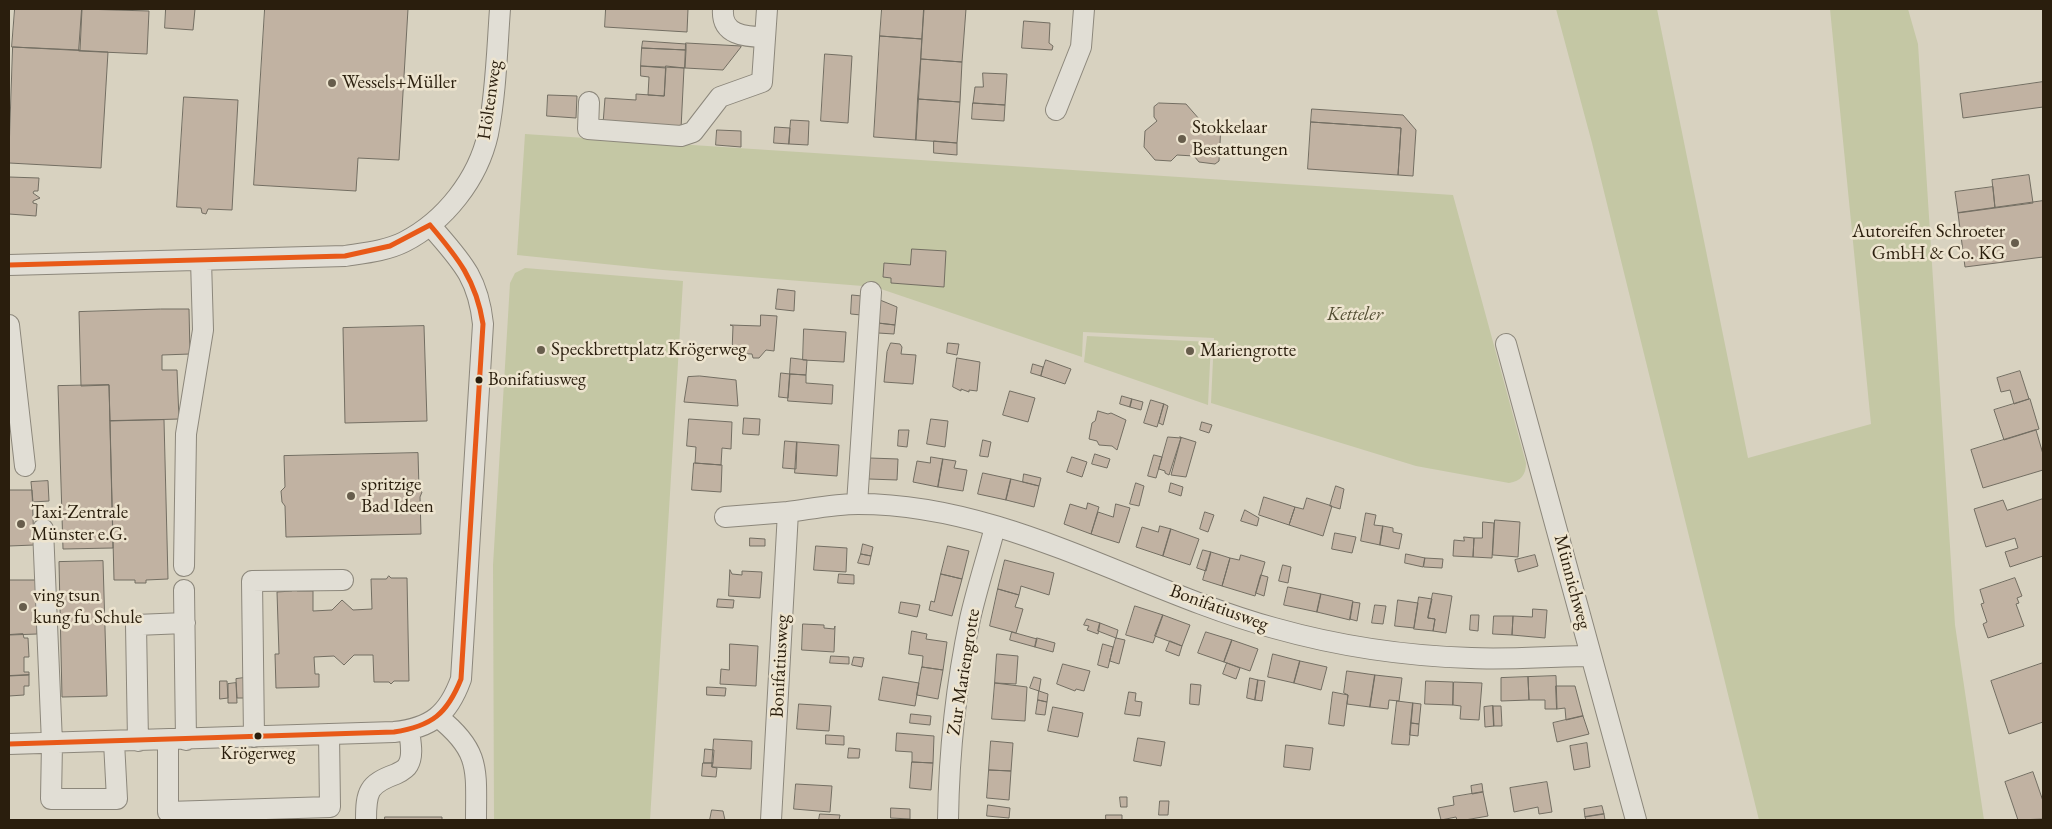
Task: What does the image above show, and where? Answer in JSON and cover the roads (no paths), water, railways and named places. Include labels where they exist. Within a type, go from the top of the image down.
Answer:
[{"type":"street","name":"Höltenweg","points":[[9,265],[345,256],[370,252],[403,242],[430,225],[446,211],[471,178],[483,150],[493,100],[500,9]]},
{"type":"street","points":[[723,9],[723,17],[728,28],[735,34],[745,37],[765,37]]},
{"type":"street","points":[[589,102],[588,129],[681,136],[693,132],[720,97],[762,82],[767,9]]},
{"type":"street","points":[[1056,110],[1081,47],[1084,9]]},
{"type":"street","points":[[9,744],[138,742],[409,730],[438,717],[456,694],[461,679],[482,324],[478,291],[470,274],[430,225]]},
{"type":"street","points":[[184,566],[186,434],[203,330],[201,260]]},
{"type":"street","points":[[858,504],[871,292]]},
{"type":"street","points":[[9,326],[25,466]]},
{"type":"street","name":"Münnichweg","points":[[1506,344],[1636,820]]},
{"type":"street","name":"Bonifatiusweg","points":[[726,517],[858,504],[929,511],[995,527],[1040,541],[1263,624],[1315,638],[1368,648],[1438,656],[1509,659],[1591,656]]},
{"type":"street","name":"Bonifatiusweg","points":[[771,820],[788,512]]},
{"type":"street","name":"Zur Mariengrotte","points":[[948,820],[953,732],[960,678],[970,618],[995,527]]},
{"type":"street","points":[[43,529],[52,743],[50,799],[117,799],[114,742]]},
{"type":"street","points":[[254,737],[252,581],[343,580]]},
{"type":"street","points":[[184,590],[185,623],[177,740],[168,812],[330,807],[329,734]]},
{"type":"street","points":[[138,742],[136,625],[185,623]]},
{"type":"street","points":[[438,717],[463,739],[473,760],[476,773],[476,820]]},
{"type":"street","points":[[366,820],[366,802],[370,788],[380,779],[400,772],[408,765],[411,755],[409,730]]},
{"type":"place","name":"Wessels+Müller","points":[[332,83]]},
{"type":"place","name":"Stokkelaar Bestattungen","points":[[1182,139]]},
{"type":"place","name":"Autoreifen Schroeter GmbH & Co. KG","points":[[2015,243]]},
{"type":"place","name":"Speckbrettplatz Krögerweg","points":[[541,350]]},
{"type":"place","name":"Mariengrotte","points":[[1190,351]]},
{"type":"place","name":"Bonifatiusweg","points":[[479,380]]},
{"type":"place","name":"spritzige Bad Ideen","points":[[351,496]]},
{"type":"place","name":"Taxi-Zentrale Münster e.G.","points":[[21,524]]},
{"type":"place","name":"ving tsun kung fu Schule","points":[[23,607]]},
{"type":"place","name":"Krögerweg","points":[[258,736]]},
{"type":"park label","name":"Ketteler","points":[[1355,315]]}]
